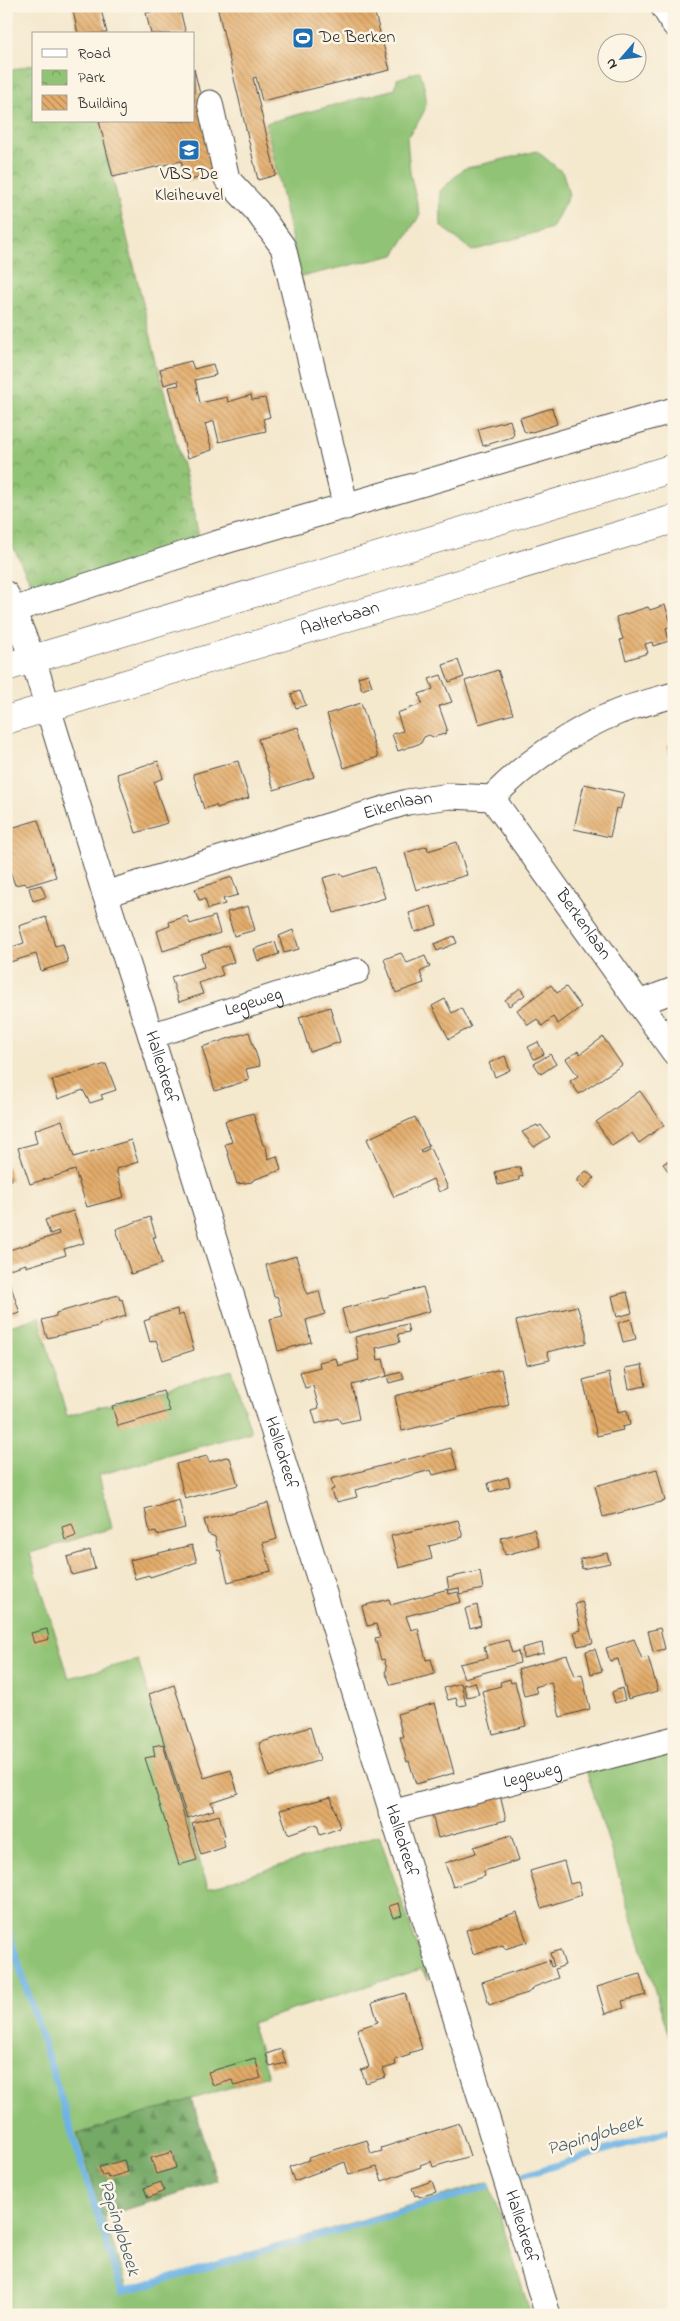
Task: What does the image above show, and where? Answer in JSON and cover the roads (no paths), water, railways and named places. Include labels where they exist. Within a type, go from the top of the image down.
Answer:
[{"type":"highway","points":[[6,667],[674,468]]},
{"type":"highway","name":"Aalterbaan","points":[[6,720],[674,519]]},
{"type":"street","points":[[663,6],[674,24]]},
{"type":"street","points":[[210,103],[227,179],[257,211],[283,247],[346,507]]},
{"type":"street","points":[[10,602],[346,507],[674,410]]},
{"type":"street","name":"Halledreef","points":[[10,602],[34,659],[105,894],[151,1036],[548,2315]]},
{"type":"street","points":[[492,798],[511,778],[563,741],[618,712],[674,695]]},
{"type":"street","name":"Eikenlaan","points":[[105,894],[407,802],[450,796],[492,798]]},
{"type":"street","name":"Berkenlaan","points":[[492,798],[674,1052]]},
{"type":"street","name":"Legeweg","points":[[151,1036],[357,971]]},
{"type":"street","points":[[639,1003],[674,990]]},
{"type":"street","name":"Legeweg","points":[[391,1813],[674,1739]]},
{"type":"waterway","name":"Papinglobeek","points":[[6,1924],[122,2292],[488,2187]]},
{"type":"waterway","name":"Papinglobeek","points":[[525,2175],[674,2129]]},
{"type":"place","name":"De Berken","points":[[303,38]]},
{"type":"place","name":"VBS De Kleiheuvel","points":[[189,150]]}]
